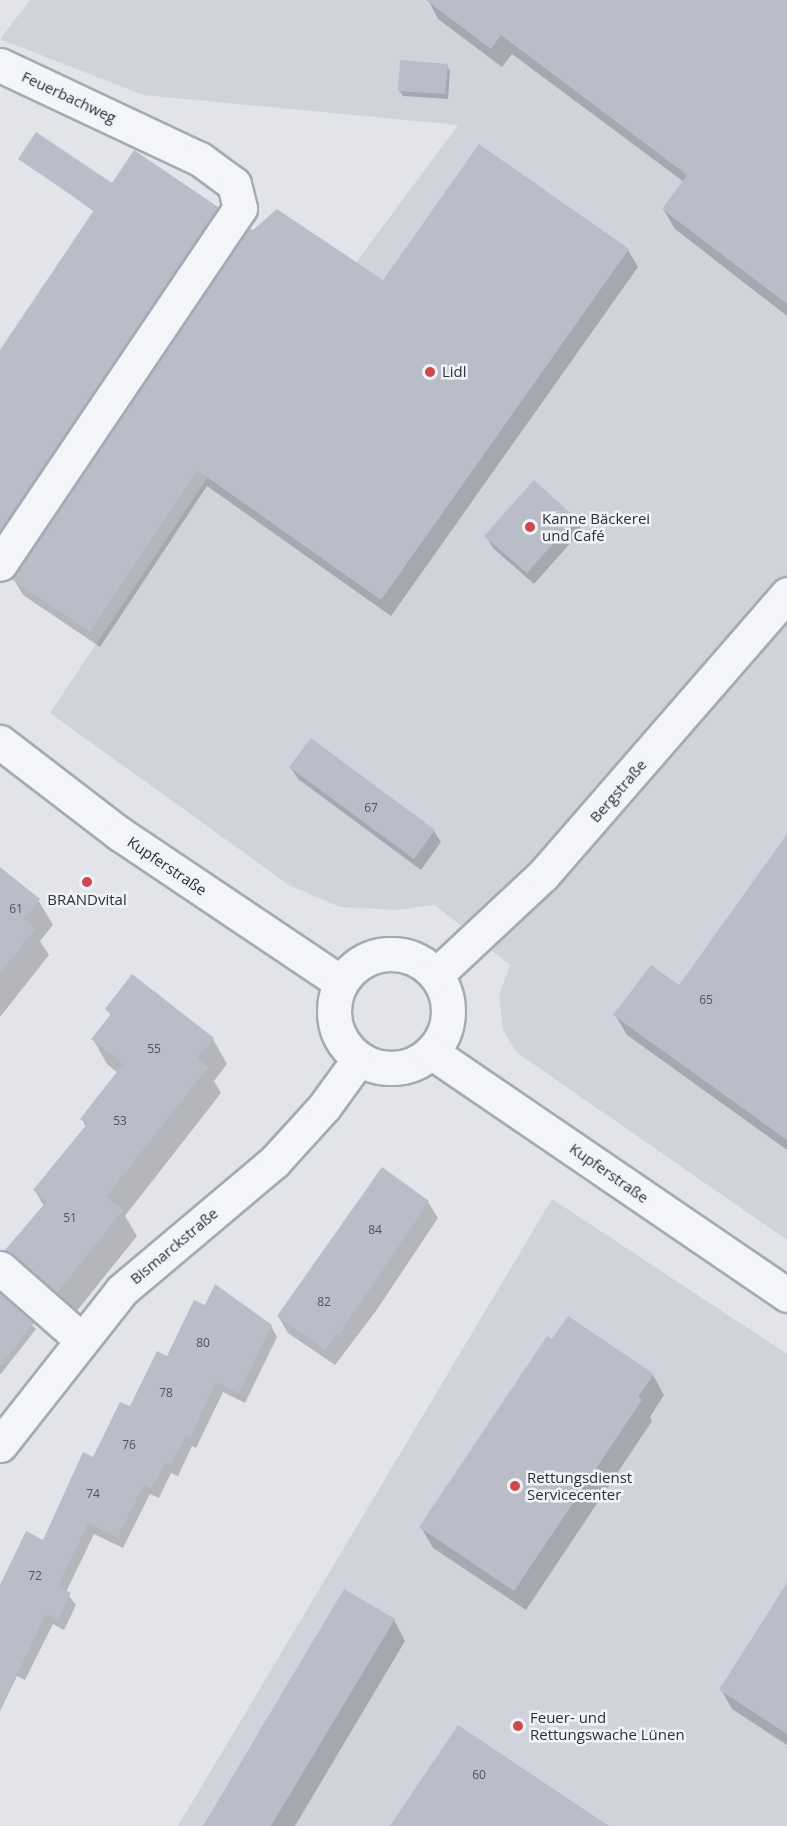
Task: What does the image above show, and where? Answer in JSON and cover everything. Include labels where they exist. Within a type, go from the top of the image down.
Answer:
[{"type":"street","name":"Feuerbachweg","points":[[0,66],[200,159],[234,184],[240,208],[0,564]]},
{"type":"street","name":"Bergstraße","points":[[436,975],[543,875],[787,594]]},
{"type":"street","name":"Kupferstraße","points":[[0,742],[120,834],[340,982]]},
{"type":"street","points":[[387,953],[422,962],[436,975],[445,995],[447,1015],[443,1036],[431,1052],[414,1064],[394,1069],[359,1059],[342,1042],[334,1023],[333,1001],[340,982],[351,968],[368,957],[387,953]]},
{"type":"street","name":"Kupferstraße","points":[[431,1052],[787,1295]]},
{"type":"street","name":"Bismarckstraße","points":[[0,1444],[122,1290],[274,1162],[324,1107],[359,1059]]},
{"type":"street","points":[[0,1268],[82,1340]]},
{"type":"shaded area","points":[[30,0],[787,0],[787,1240],[516,1052],[503,1030],[499,995],[510,965],[435,905],[397,910],[340,907],[289,885],[50,713],[306,330],[458,125],[143,95],[0,39]]},
{"type":"shaded area","points":[[552,1199],[787,1354],[787,1826],[178,1826]]},
{"type":"building","points":[[426,0],[787,0],[787,304],[662,209],[687,175],[501,35],[491,49]]},
{"type":"building","points":[[400,60],[448,64],[445,94],[398,91]]},
{"type":"building","points":[[36,132],[112,183],[134,150],[218,207],[0,530],[0,350],[94,210],[18,159]]},
{"type":"building","points":[[479,144],[629,249],[381,600],[197,470],[90,631],[11,579],[249,228],[253,230],[277,209],[383,280]]},
{"type":"building","name":"Kanne Bäckerei und Café","points":[[534,480],[576,518],[527,573],[484,536]]},
{"type":"building","points":[[311,738],[435,830],[414,859],[289,767]]},
{"type":"building","points":[[787,834],[787,1140],[613,1015],[651,965],[679,985]]},
{"type":"building","points":[[0,867],[40,899],[24,919],[35,929],[0,973]]},
{"type":"building","points":[[132,974],[214,1038],[197,1059],[208,1067],[106,1197],[123,1210],[57,1293],[5,1250],[47,1201],[33,1190],[87,1124],[80,1119],[123,1064],[91,1039],[111,1014],[105,1009]]},
{"type":"building","points":[[382,1167],[429,1201],[339,1335],[336,1333],[325,1350],[277,1316]]},
{"type":"building","points":[[215,1284],[272,1325],[239,1393],[216,1382],[190,1438],[186,1436],[171,1465],[165,1463],[152,1488],[144,1484],[117,1538],[88,1523],[58,1586],[71,1593],[58,1620],[46,1614],[0,1709],[0,1585],[26,1531],[43,1540],[83,1452],[93,1457],[120,1402],[130,1406],[157,1351],[167,1356],[194,1300],[205,1305]]},
{"type":"building","points":[[0,1293],[34,1323],[0,1366]]},
{"type":"building","name":"Rettungsdienst Servicecenter","points":[[568,1316],[654,1374],[638,1397],[642,1400],[514,1591],[419,1527],[547,1336],[552,1339]]},
{"type":"building","points":[[787,1583],[787,1734],[719,1690]]},
{"type":"building","points":[[344,1589],[395,1619],[271,1826],[203,1826]]},
{"type":"building","points":[[458,1725],[609,1826],[390,1826]]},
{"type":"place","name":"Lidl","points":[[430,372]]},
{"type":"place","name":"Kanne Bäckerei und Café","points":[[530,527]]},
{"type":"place","name":"BRANDvital","points":[[87,882]]},
{"type":"place","name":"Rettungsdienst Servicecenter","points":[[515,1486]]},
{"type":"place","name":"Feuer- und Rettungswache Lünen","points":[[518,1726]]}]
